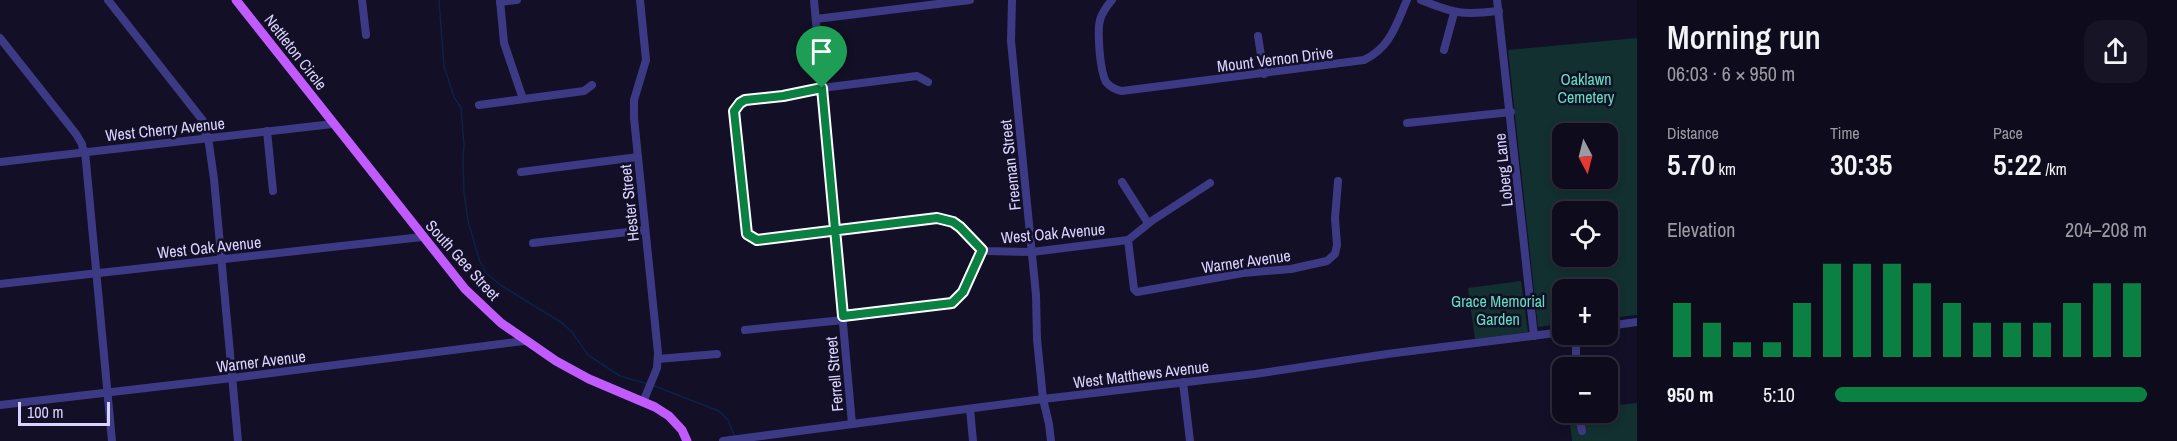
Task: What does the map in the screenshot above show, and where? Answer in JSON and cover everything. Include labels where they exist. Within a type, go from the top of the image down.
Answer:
[{"type":"main road","name":"Nettleton Circle","points":[[236,0],[333,124]]},
{"type":"main road","name":"South Gee Street","points":[[333,124],[465,289],[501,323],[524,341],[589,379],[645,397],[669,416],[682,430],[687,441]]},
{"type":"street","points":[[108,0],[204,122],[221,259],[238,441]]},
{"type":"street","points":[[362,0],[366,35]]},
{"type":"street","points":[[518,0],[500,1],[504,43],[523,99]]},
{"type":"street","name":"Hester Street","points":[[640,0],[646,60],[634,100],[658,359],[645,397]]},
{"type":"street","name":"Ferrell Street","points":[[814,0],[852,424]]},
{"type":"street","points":[[816,19],[923,3],[970,0]]},
{"type":"street","name":"Freeman Street","points":[[1012,0],[1011,41],[1036,295],[1037,339],[1043,399],[1051,441]]},
{"type":"street","name":"Mount Vernon Drive","points":[[1112,0],[1103,11],[1098,32],[1103,74],[1106,82],[1114,89],[1127,91],[1355,62],[1374,55],[1387,44],[1407,0]]},
{"type":"street","points":[[1421,0],[1454,13],[1499,11]]},
{"type":"street","name":"Loberg Lane","points":[[1497,0],[1534,336]]},
{"type":"street","points":[[1444,50],[1454,13]]},
{"type":"street","points":[[1258,36],[1264,74]]},
{"type":"street","points":[[0,38],[82,141],[112,441]]},
{"type":"street","points":[[822,88],[917,76],[928,82]]},
{"type":"street","points":[[479,105],[584,91],[592,85]]},
{"type":"street","name":"West Oak Avenue","points":[[822,88],[783,96],[745,100],[734,111],[745,230],[749,237],[757,240],[944,219],[960,227],[982,250],[1032,252],[1128,240],[1148,223],[1210,183]]},
{"type":"street","points":[[1407,123],[1510,112]]},
{"type":"street","name":"West Cherry Avenue","points":[[0,162],[333,124]]},
{"type":"street","points":[[267,131],[273,191]]},
{"type":"street","points":[[521,172],[638,157]]},
{"type":"street","name":"Warner Avenue","points":[[1128,240],[1134,289],[1139,292],[1235,275],[1291,270],[1327,261],[1335,254],[1337,245],[1335,218],[1338,181]]},
{"type":"street","points":[[1122,182],[1148,223]]},
{"type":"street","points":[[533,243],[645,230]]},
{"type":"street","name":"West Oak Avenue","points":[[0,284],[422,237]]},
{"type":"street","points":[[746,330],[952,303],[963,292],[982,250]]},
{"type":"street","points":[[1618,325],[1637,322]]},
{"type":"street","name":"West Matthews Avenue","points":[[723,441],[761,439],[852,424],[1552,334]]},
{"type":"street","name":"Warner Avenue","points":[[0,405],[524,341]]},
{"type":"street","points":[[658,359],[717,354]]},
{"type":"street","points":[[1184,382],[1190,441]]},
{"type":"street","points":[[970,409],[973,441]]},
{"type":"street","points":[[1580,423],[1582,431]]},
{"type":"green space","name":"Oaklawn Cemetery","points":[[1637,38],[1637,315],[1618,317],[1618,279],[1552,279],[1552,325],[1538,327],[1508,50]]},
{"type":"green space","name":"Grace Memorial Garden","points":[[1521,281],[1528,332],[1475,339],[1468,288]]},
{"type":"green space","points":[[1637,403],[1637,441],[1572,441],[1570,423],[1618,423],[1618,405]]},
{"type":"waterway","points":[[439,0],[444,66],[454,97],[461,108],[464,192],[468,221],[480,262],[486,273],[499,284],[562,323],[572,332],[588,355],[620,376],[648,384]]},
{"type":"waterway","points":[[652,385],[719,411],[728,420],[735,437]]},
{"type":"route","points":[[822,88],[783,96],[745,100],[734,111],[747,234],[757,240],[812,234],[835,230],[937,218],[953,222],[982,250],[961,296],[952,303],[843,316],[835,230],[822,88]]}]
